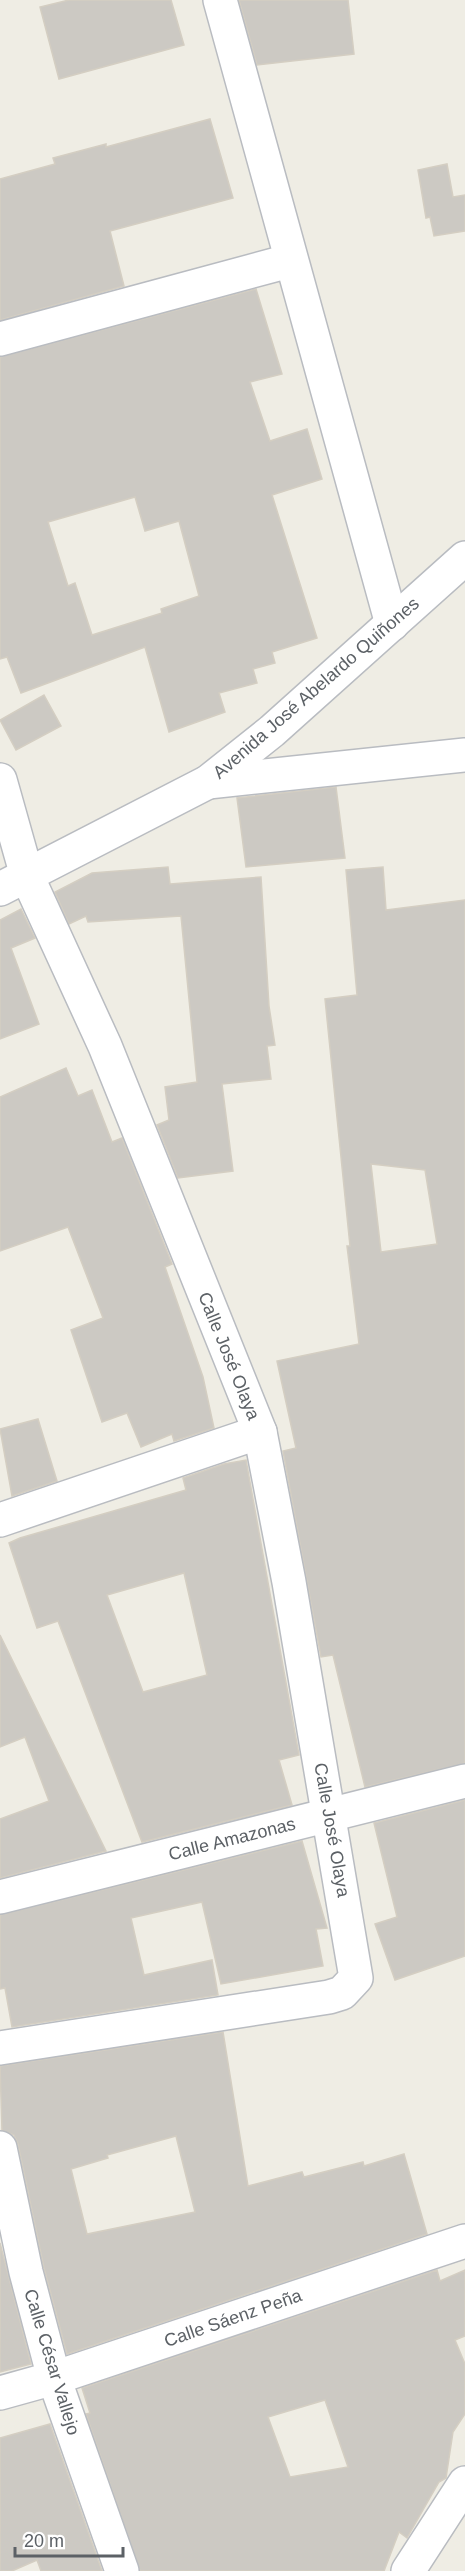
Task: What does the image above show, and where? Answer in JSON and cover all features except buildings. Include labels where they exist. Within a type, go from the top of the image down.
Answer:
[{"type":"street","points":[[219,0],[392,624]]},
{"type":"street","points":[[0,339],[290,261]]},
{"type":"street","name":"Avenida José Abelardo Quiñones","points":[[13,883],[207,782],[272,730],[465,558]]},
{"type":"street","points":[[207,782],[465,755]]},
{"type":"street","name":"Calle José Olaya","points":[[0,780],[13,883],[105,1046],[260,1432],[356,1964],[356,1978],[349,1988],[329,1997],[0,2048]]},
{"type":"street","points":[[0,1520],[260,1432]]},
{"type":"street","name":"Calle Amazonas","points":[[0,1898],[465,1781]]},
{"type":"street","name":"Calle César Vallejo","points":[[0,2148],[26,2272],[54,2378],[122,2571]]},
{"type":"street","name":"Calle Sáenz Peña","points":[[0,2393],[54,2378],[465,2241]]},
{"type":"street","points":[[408,2571],[465,2483]]}]
